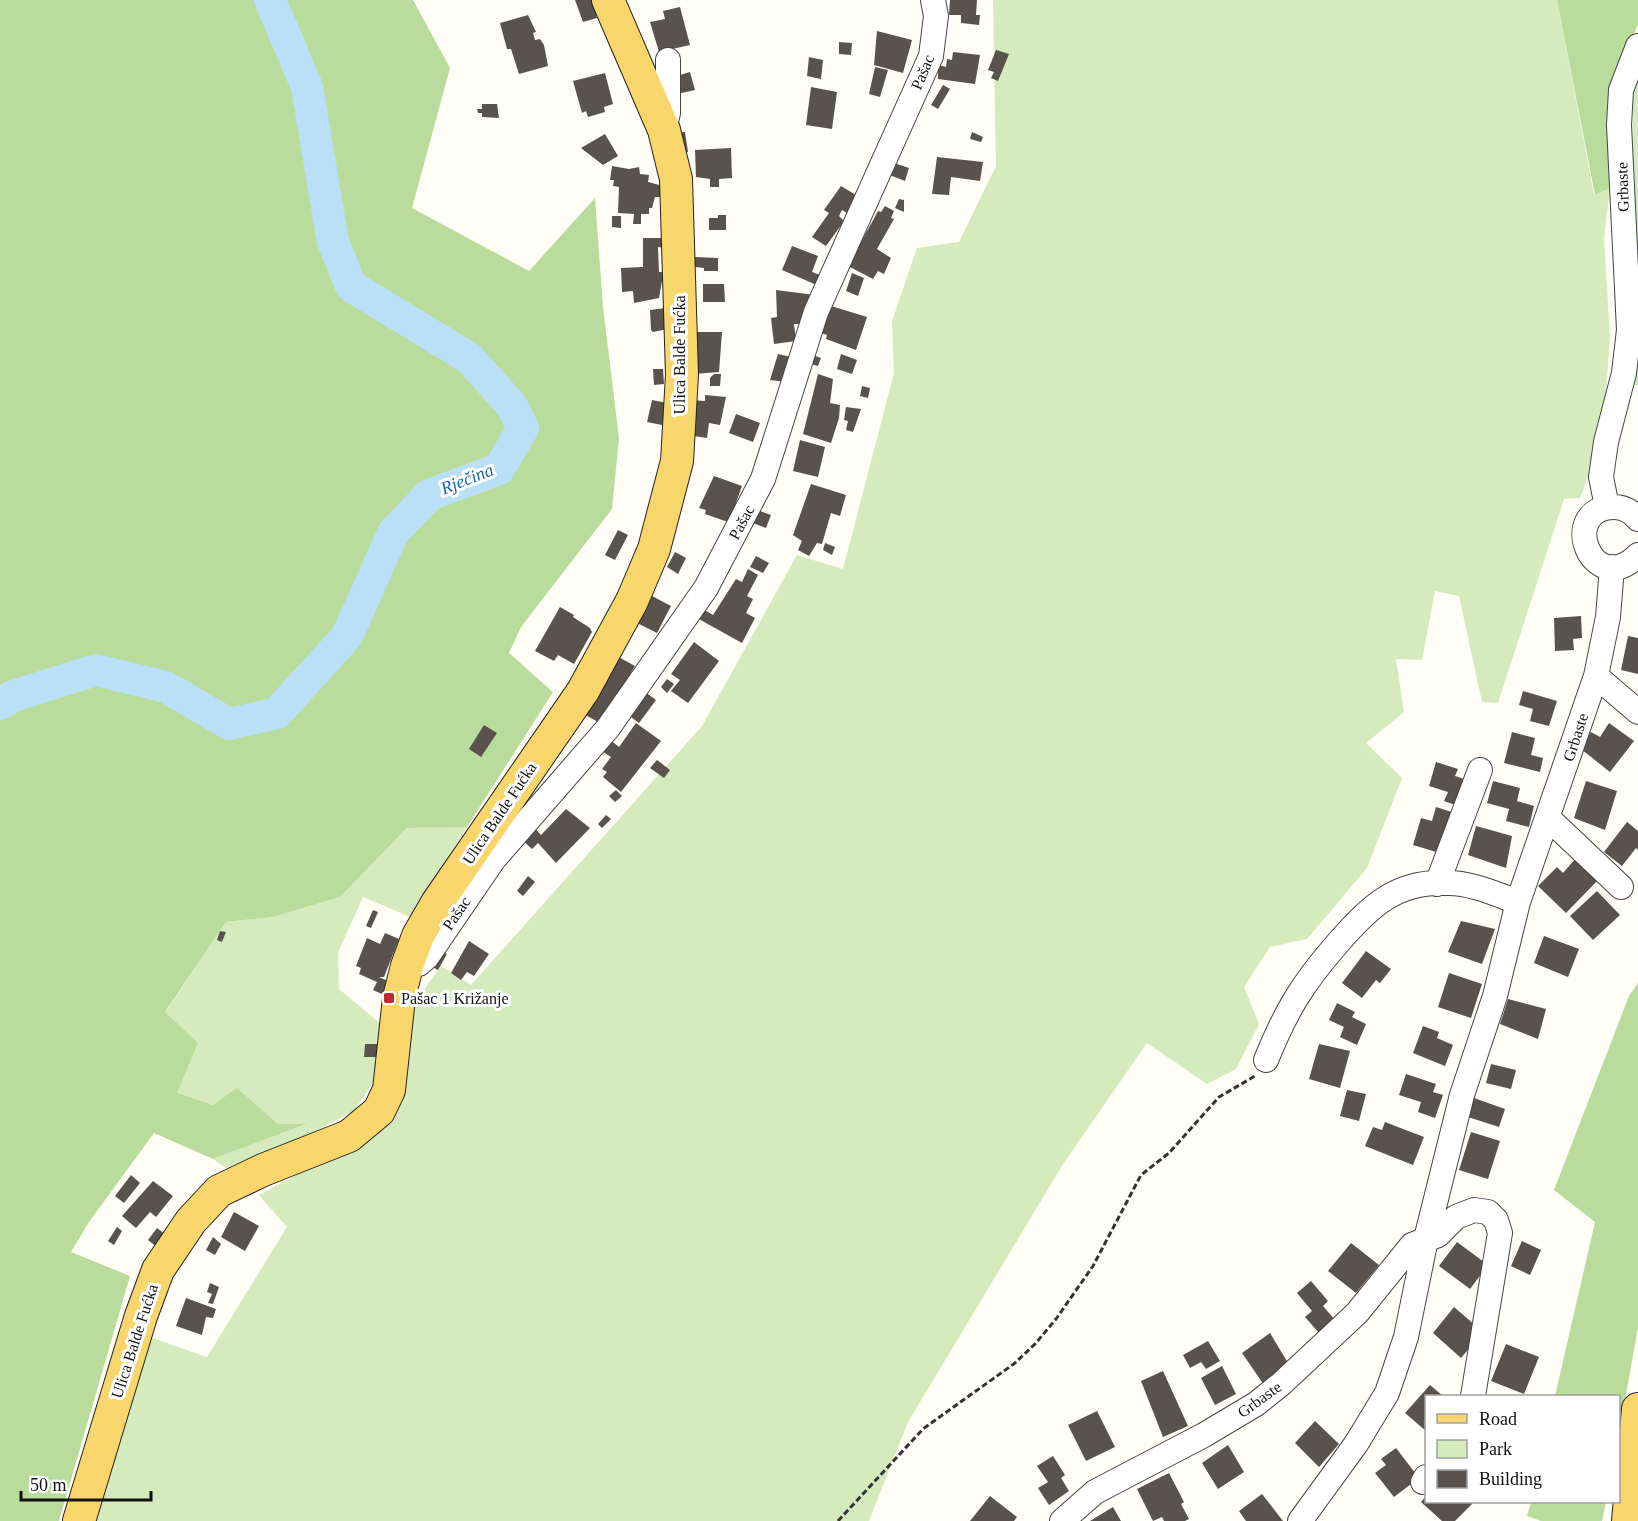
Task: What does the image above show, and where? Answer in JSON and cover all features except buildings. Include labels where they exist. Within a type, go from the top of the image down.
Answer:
[{"type":"main road","name":"Ulica Balde Fućka","points":[[79,1521],[141,1316],[158,1270],[191,1221],[219,1191],[263,1170],[349,1136],[379,1111],[389,1090],[399,998],[418,936],[437,903],[583,690],[632,601],[654,549],[677,461],[682,375],[676,178],[664,130],[608,0]]},
{"type":"main road","points":[[1628,1521],[1638,1409]]},
{"type":"street","name":"Pašac","points":[[407,966],[419,964],[427,957],[494,859],[608,728],[706,588],[763,479],[816,312],[931,56],[936,16],[933,0]]},
{"type":"street","name":"Grbaste","points":[[1607,507],[1601,477],[1606,442],[1624,374],[1629,330],[1619,124],[1621,90],[1638,46]]},
{"type":"street","points":[[664,130],[668,113],[668,60]]},
{"type":"street","points":[[1638,519],[1628,510],[1607,507],[1591,517],[1586,525],[1584,544],[1594,560],[1612,567],[1622,566],[1638,555]]},
{"type":"street","name":"Grbaste","points":[[1300,1521],[1356,1444],[1387,1393],[1406,1337],[1426,1239],[1462,1095],[1495,996],[1518,902],[1596,676],[1608,617],[1612,567]]},
{"type":"street","points":[[1596,676],[1638,712]]},
{"type":"street","points":[[1437,884],[1480,770]]},
{"type":"street","points":[[1548,818],[1621,887]]},
{"type":"street","points":[[1266,1060],[1295,996],[1308,976],[1375,904],[1392,894],[1448,882],[1483,890],[1518,902]]},
{"type":"street","name":"Grbaste","points":[[1062,1521],[1095,1492],[1256,1404],[1281,1384],[1357,1313],[1412,1245],[1438,1235],[1456,1218],[1474,1210],[1488,1212],[1496,1220],[1500,1233],[1473,1395]]},
{"type":"path","points":[[838,1521],[923,1429],[1015,1363],[1035,1344],[1063,1310],[1093,1266],[1141,1175],[1169,1153],[1219,1097],[1254,1077],[1266,1060]]},
{"type":"green space","points":[[0,0],[413,0],[450,68],[412,208],[529,271],[595,198],[603,307],[619,438],[612,509],[521,627],[509,653],[553,692],[467,827],[407,828],[340,897],[273,917],[226,922],[165,1012],[198,1043],[177,1093],[213,1105],[237,1088],[278,1124],[307,1124],[213,1159],[154,1133],[89,1222],[71,1252],[130,1276],[59,1521],[0,1521]]},
{"type":"green space","points":[[993,0],[1557,0],[1594,195],[1610,188],[1604,239],[1610,336],[1606,392],[1588,477],[1580,498],[1564,499],[1498,703],[1482,702],[1459,596],[1435,591],[1422,660],[1396,659],[1404,712],[1366,743],[1402,778],[1367,868],[1307,939],[1270,947],[1244,987],[1259,1024],[1236,1069],[1207,1084],[1147,1043],[1063,1164],[908,1422],[869,1521],[95,1521],[149,1337],[207,1357],[287,1227],[259,1195],[379,1131],[414,991],[423,991],[441,966],[471,985],[702,726],[797,555],[843,569],[894,373],[892,321],[917,248],[959,242],[996,166]]},
{"type":"green space","points":[[1557,0],[1638,0],[1638,24],[1613,90],[1610,188],[1595,195]]},
{"type":"green space","points":[[1638,79],[1638,385],[1630,386],[1633,91]]},
{"type":"green space","points":[[467,827],[410,917],[363,897],[338,952],[339,989],[381,1024],[379,1073],[355,1110],[312,1133],[226,1168],[213,1159],[305,1125],[278,1124],[237,1089],[213,1105],[176,1093],[165,1013],[226,922],[273,917],[340,897],[407,828]]},
{"type":"green space","points":[[1638,983],[1638,1327],[1620,1428],[1620,1395],[1555,1395],[1595,1222],[1554,1190],[1629,996]]},
{"type":"green space","points":[[1531,1503],[1606,1503],[1602,1521],[1541,1521],[1527,1516]]},
{"type":"waterway","name":"Rječina","points":[[0,704],[13,696],[96,670],[166,687],[229,724],[277,713],[347,636],[393,533],[429,495],[499,469],[523,428],[512,406],[469,358],[351,286],[333,242],[307,87],[270,0]]},
{"type":"place","name":"Pašac 1 Križanje","points":[[389,998]]}]
